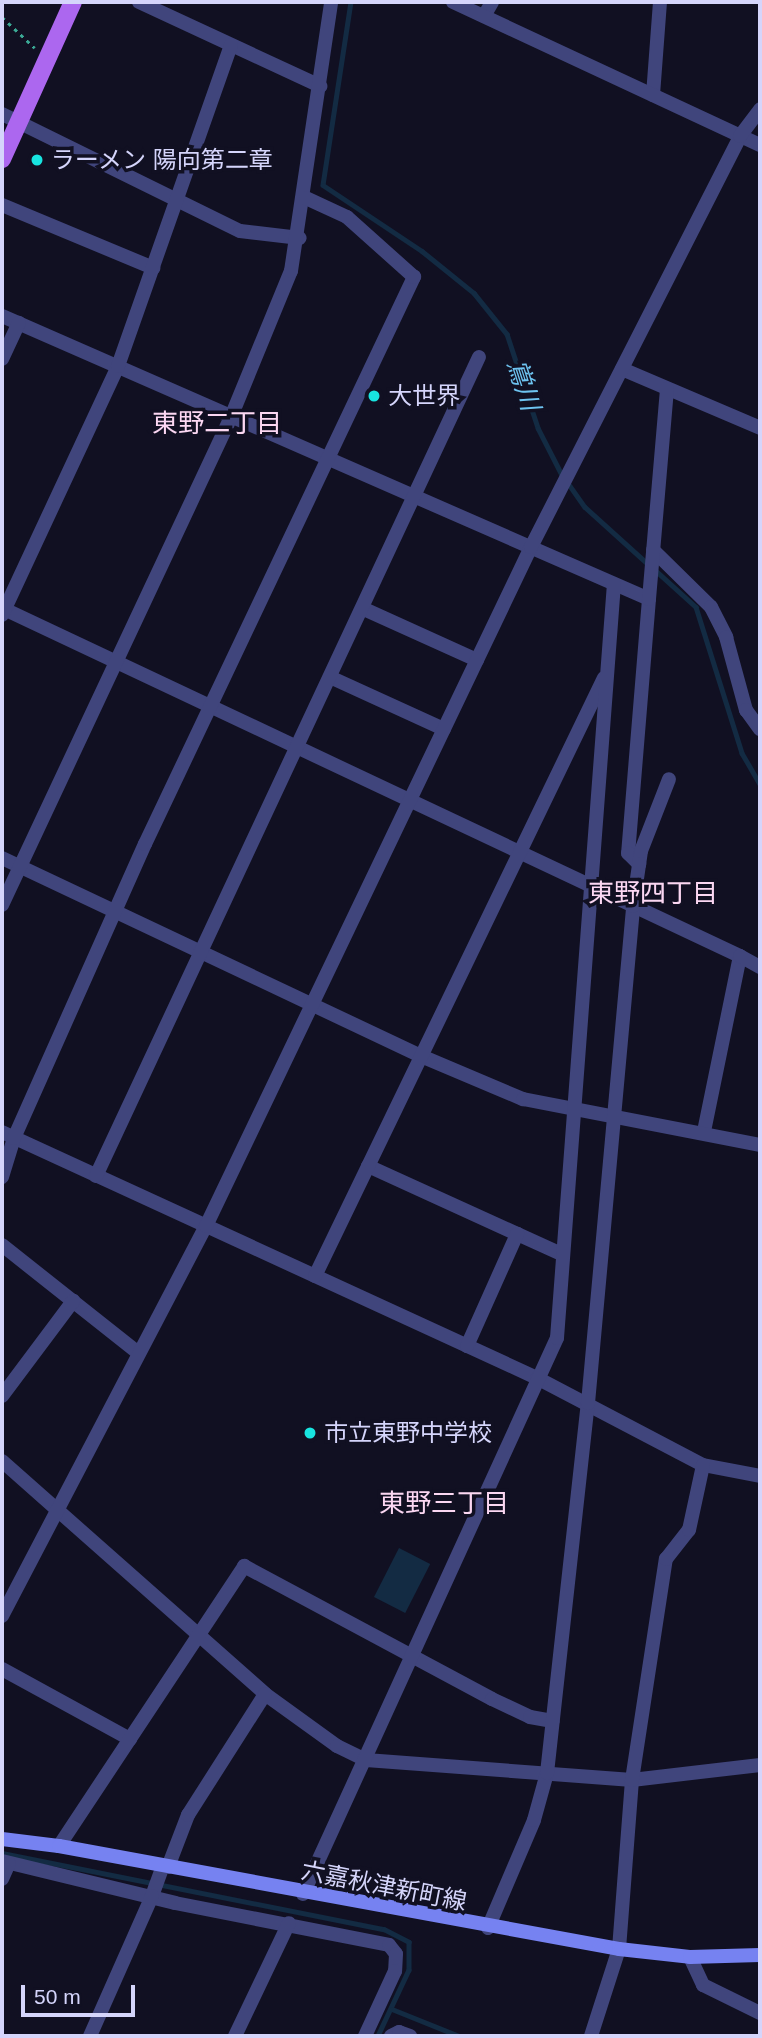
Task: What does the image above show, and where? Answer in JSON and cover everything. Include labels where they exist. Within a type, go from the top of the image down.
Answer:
[{"type":"main road","points":[[2,159],[10,119],[47,60],[73,2]]},
{"type":"main road","name":"六嘉秋津新町線","points":[[2,1839],[59,1846],[164,1870],[619,1949],[690,1957],[760,1955]]},
{"type":"street","points":[[139,2],[320,86]]},
{"type":"street","points":[[2,905],[231,417],[291,271],[300,238],[306,198],[331,2]]},
{"type":"street","points":[[453,2],[760,145]]},
{"type":"street","points":[[484,16],[492,2]]},
{"type":"street","points":[[653,95],[660,2]]},
{"type":"street","points":[[231,45],[118,366],[3,611],[521,852],[760,967]]},
{"type":"street","points":[[2,1616],[137,1352],[206,1226],[531,547],[740,136],[760,109]]},
{"type":"street","points":[[10,119],[240,231],[300,238]]},
{"type":"street","points":[[2,1177],[8,1135],[414,277],[347,217],[306,198]]},
{"type":"street","points":[[2,205],[153,268]]},
{"type":"street","points":[[2,316],[649,599]]},
{"type":"street","points":[[2,359],[19,323]]},
{"type":"street","points":[[96,1176],[365,609],[480,357]]},
{"type":"street","points":[[622,369],[760,428]]},
{"type":"street","points":[[639,864],[628,853],[667,389]]},
{"type":"street","points":[[653,550],[711,607],[726,637],[747,710],[760,729]]},
{"type":"street","points":[[303,1894],[557,1338],[614,584]]},
{"type":"street","points":[[365,609],[477,660]]},
{"type":"street","points":[[315,1276],[608,668]]},
{"type":"street","points":[[332,678],[444,729]]},
{"type":"street","points":[[488,1928],[534,1820],[547,1773],[588,1403],[633,906],[639,864],[669,779]]},
{"type":"street","points":[[2,858],[421,1056],[523,1099],[704,1131],[760,1145]]},
{"type":"street","points":[[704,1131],[740,956]]},
{"type":"street","points":[[8,1135],[537,1378],[703,1465],[760,1476]]},
{"type":"street","points":[[368,1166],[563,1255]]},
{"type":"street","points":[[467,1346],[517,1234]]},
{"type":"street","points":[[2,1245],[137,1352]]},
{"type":"street","points":[[2,1396],[73,1301]]},
{"type":"street","points":[[2,1461],[265,1694],[337,1746],[366,1760],[459,1770],[632,1780],[760,1765]]},
{"type":"street","points":[[591,2036],[619,1949],[632,1780],[666,1559],[689,1530],[703,1465]]},
{"type":"street","points":[[59,1846],[244,1566],[530,1717],[553,1721]]},
{"type":"street","points":[[2,1669],[130,1739]]},
{"type":"street","points":[[90,2036],[188,1815],[265,1694]]},
{"type":"street","points":[[2,1879],[6,1862],[379,1940],[396,1954],[395,1971],[365,2036]]},
{"type":"street","points":[[235,2036],[289,1923]]},
{"type":"street","points":[[690,1957],[703,1985],[760,2013]]},
{"type":"street","points":[[391,2036],[399,2032],[410,2036]]},
{"type":"path","points":[[2,17],[47,60]]},
{"type":"water","points":[[399,1548],[430,1564],[405,1613],[374,1597]]},
{"type":"waterway","name":"鴬川","points":[[351,2],[323,185],[422,251],[474,293],[507,334],[538,428],[562,475]]},
{"type":"waterway","name":"鴬川","points":[[568,483],[585,507],[647,563]]},
{"type":"waterway","name":"鴬川","points":[[654,569],[696,607],[742,753],[760,784]]},
{"type":"waterway","points":[[2,1853],[384,1929],[409,1942],[409,1970],[378,2036]]},
{"type":"waterway","points":[[392,2009],[459,2036]]},
{"type":"place","name":"ラーメン 陽向第二章","points":[[37,160]]},
{"type":"place","name":"大世界","points":[[374,396]]},
{"type":"place","name":"市立東野中学校","points":[[310,1433]]},
{"type":"district","name":"東野二丁目","points":[[217,424]]},
{"type":"district","name":"東野四丁目","points":[[653,894]]},
{"type":"district","name":"東野三丁目","points":[[444,1504]]}]
